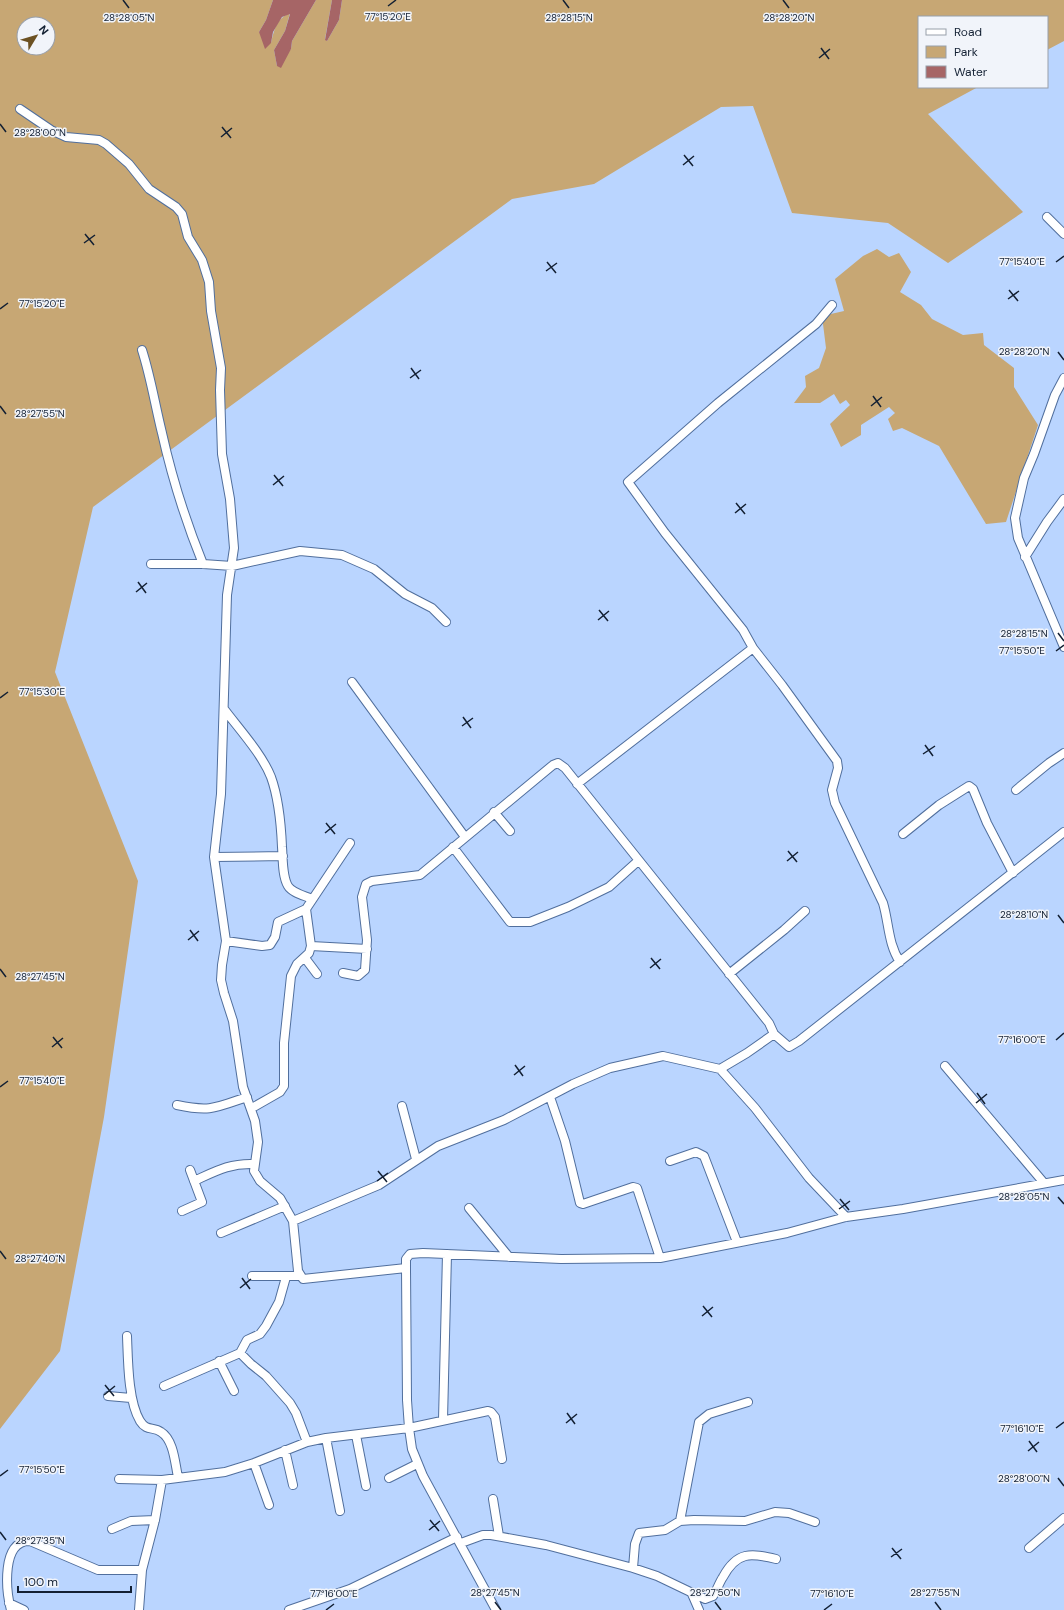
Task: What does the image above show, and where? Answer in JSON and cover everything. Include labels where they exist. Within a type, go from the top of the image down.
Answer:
[{"type":"street","points":[[20,109],[51,130],[66,137],[99,140],[106,144],[129,164],[149,189],[176,207],[182,214],[188,237],[202,260],[209,282],[221,368],[220,390],[222,454],[230,499],[234,540],[232,566],[227,595],[221,794],[214,857],[226,941],[221,980],[233,1022],[242,1079],[252,1108],[258,1142],[254,1171],[256,1176],[275,1192],[286,1206],[293,1221],[300,1276]]},
{"type":"street","points":[[1047,217],[1064,234]]},
{"type":"street","points":[[832,305],[816,324],[718,403],[628,482],[665,533],[743,630],[753,648],[782,685],[837,761],[838,768],[832,790],[835,803],[882,903],[888,919],[890,943],[900,962]]},
{"type":"street","points":[[142,350],[150,375],[162,434],[180,498],[189,529],[203,564]]},
{"type":"street","points":[[1064,378],[1049,409],[1018,498],[1015,528],[1025,557],[1064,647]]},
{"type":"street","points":[[1025,557],[1047,522],[1064,499]]},
{"type":"street","points":[[151,564],[203,564],[232,566],[300,551],[342,555],[374,569],[405,594],[432,608],[446,622]]},
{"type":"street","points":[[577,784],[753,648]]},
{"type":"street","points":[[352,682],[465,837]]},
{"type":"street","points":[[224,709],[263,762],[271,778],[279,814],[286,880],[290,888],[312,899]]},
{"type":"street","points":[[1016,790],[1048,763],[1064,753]]},
{"type":"street","points":[[343,973],[358,976],[364,973],[367,949],[362,897],[366,884],[372,881],[420,875],[494,812],[553,765],[558,763],[565,768],[728,974],[769,1023],[774,1034],[785,1045],[791,1046],[1064,832]]},
{"type":"street","points":[[903,834],[939,805],[969,786],[973,789],[987,823],[1013,873]]},
{"type":"street","points":[[494,812],[510,832]]},
{"type":"street","points":[[226,941],[262,946],[270,945],[275,938],[278,922],[306,909],[350,843]]},
{"type":"street","points":[[454,847],[510,922],[530,922],[568,907],[609,887],[638,861]]},
{"type":"street","points":[[214,857],[283,856]]},
{"type":"street","points":[[252,1108],[280,1092],[284,1086],[284,1044],[290,984],[293,969],[309,953],[310,946],[306,909]]},
{"type":"street","points":[[728,974],[784,930],[805,911]]},
{"type":"street","points":[[310,946],[367,949]]},
{"type":"street","points":[[305,958],[317,974]]},
{"type":"street","points":[[720,1069],[747,1054],[774,1034]]},
{"type":"street","points":[[293,1221],[379,1185],[416,1159],[438,1146],[504,1120],[610,1068],[663,1056],[720,1069],[755,1108],[813,1183],[846,1217]]},
{"type":"street","points":[[945,1066],[1044,1183]]},
{"type":"street","points":[[176,1105],[200,1110],[215,1108],[247,1097]]},
{"type":"street","points":[[550,1097],[565,1140],[580,1202],[583,1204],[633,1187],[637,1188],[660,1258]]},
{"type":"street","points":[[402,1106],[416,1159]]},
{"type":"street","points":[[670,1161],[696,1152],[704,1156],[737,1242]]},
{"type":"street","points":[[194,1181],[233,1165],[254,1164]]},
{"type":"street","points":[[182,1211],[202,1202],[190,1170]]},
{"type":"street","points":[[496,1610],[418,1464],[412,1449],[409,1428],[406,1268],[406,1259],[410,1254],[415,1252],[561,1259],[660,1258],[793,1231],[846,1217],[903,1209],[1064,1180]]},
{"type":"street","points":[[221,1233],[286,1206]]},
{"type":"street","points":[[469,1208],[509,1257]]},
{"type":"street","points":[[443,1420],[447,1254]]},
{"type":"street","points":[[252,1276],[300,1276],[307,1280],[406,1268]]},
{"type":"street","points":[[164,1386],[240,1353],[247,1340],[260,1334],[266,1326],[279,1302],[286,1277]]},
{"type":"street","points":[[127,1336],[131,1398],[143,1424],[148,1429],[162,1432],[166,1437],[172,1450],[178,1477]]},
{"type":"street","points":[[240,1353],[266,1376],[290,1403],[307,1442]]},
{"type":"street","points":[[219,1361],[234,1391]]},
{"type":"street","points":[[108,1396],[131,1398]]},
{"type":"street","points":[[680,1521],[699,1422],[709,1414],[748,1402]]},
{"type":"street","points":[[119,1479],[162,1480],[224,1472],[254,1463],[307,1442],[326,1438],[409,1428],[443,1420],[491,1412],[496,1423],[502,1459]]},
{"type":"street","points":[[356,1435],[366,1486]]},
{"type":"street","points":[[326,1438],[340,1511]]},
{"type":"street","points":[[285,1450],[293,1485]]},
{"type":"street","points":[[254,1463],[269,1505]]},
{"type":"street","points":[[389,1478],[418,1464]]},
{"type":"street","points":[[139,1610],[142,1570],[155,1520],[162,1480]]},
{"type":"street","points":[[493,1499],[499,1536]]},
{"type":"street","points":[[633,1568],[635,1544],[639,1533],[665,1530],[680,1521],[745,1521],[769,1513],[782,1512],[815,1522]]},
{"type":"street","points":[[1029,1548],[1064,1518]]},
{"type":"street","points":[[112,1529],[131,1521],[155,1520]]},
{"type":"street","points":[[289,1610],[350,1589],[459,1540],[483,1535],[499,1536],[546,1545],[633,1568],[656,1576],[705,1599],[713,1596],[726,1572],[746,1556],[753,1554],[776,1559]]},
{"type":"street","points":[[24,1610],[10,1606],[7,1590],[8,1563],[15,1547],[23,1541],[30,1541],[98,1570],[142,1570]]},
{"type":"street","points":[[692,1594],[699,1610]]},
{"type":"green space","points":[[0,0],[273,0],[266,20],[259,32],[271,43],[279,21],[290,13],[285,31],[274,50],[277,66],[291,49],[292,41],[316,0],[332,0],[325,39],[327,41],[339,20],[342,0],[1064,0],[1064,41],[1048,49],[1048,16],[918,16],[918,88],[976,88],[928,114],[1023,212],[948,263],[888,223],[792,213],[753,106],[721,107],[594,184],[512,199],[93,507],[55,672],[138,881],[104,1117],[60,1351],[0,1429]]},
{"type":"green space","points":[[877,249],[889,257],[899,253],[911,272],[900,292],[921,305],[932,319],[963,335],[983,333],[984,345],[1014,368],[1014,387],[1038,425],[1006,522],[986,524],[939,446],[902,428],[893,431],[888,419],[895,413],[889,407],[861,425],[861,435],[841,447],[830,424],[850,405],[846,400],[840,404],[834,394],[820,403],[794,403],[806,387],[805,376],[819,368],[826,348],[822,316],[844,311],[835,279],[863,256]]},
{"type":"water","points":[[273,0],[316,0],[292,41],[291,49],[281,68],[277,66],[274,50],[285,31],[290,14],[282,17],[273,32],[271,43],[265,49],[259,32],[266,20]]},
{"type":"water","points":[[332,0],[342,0],[339,20],[327,41],[325,40]]}]
